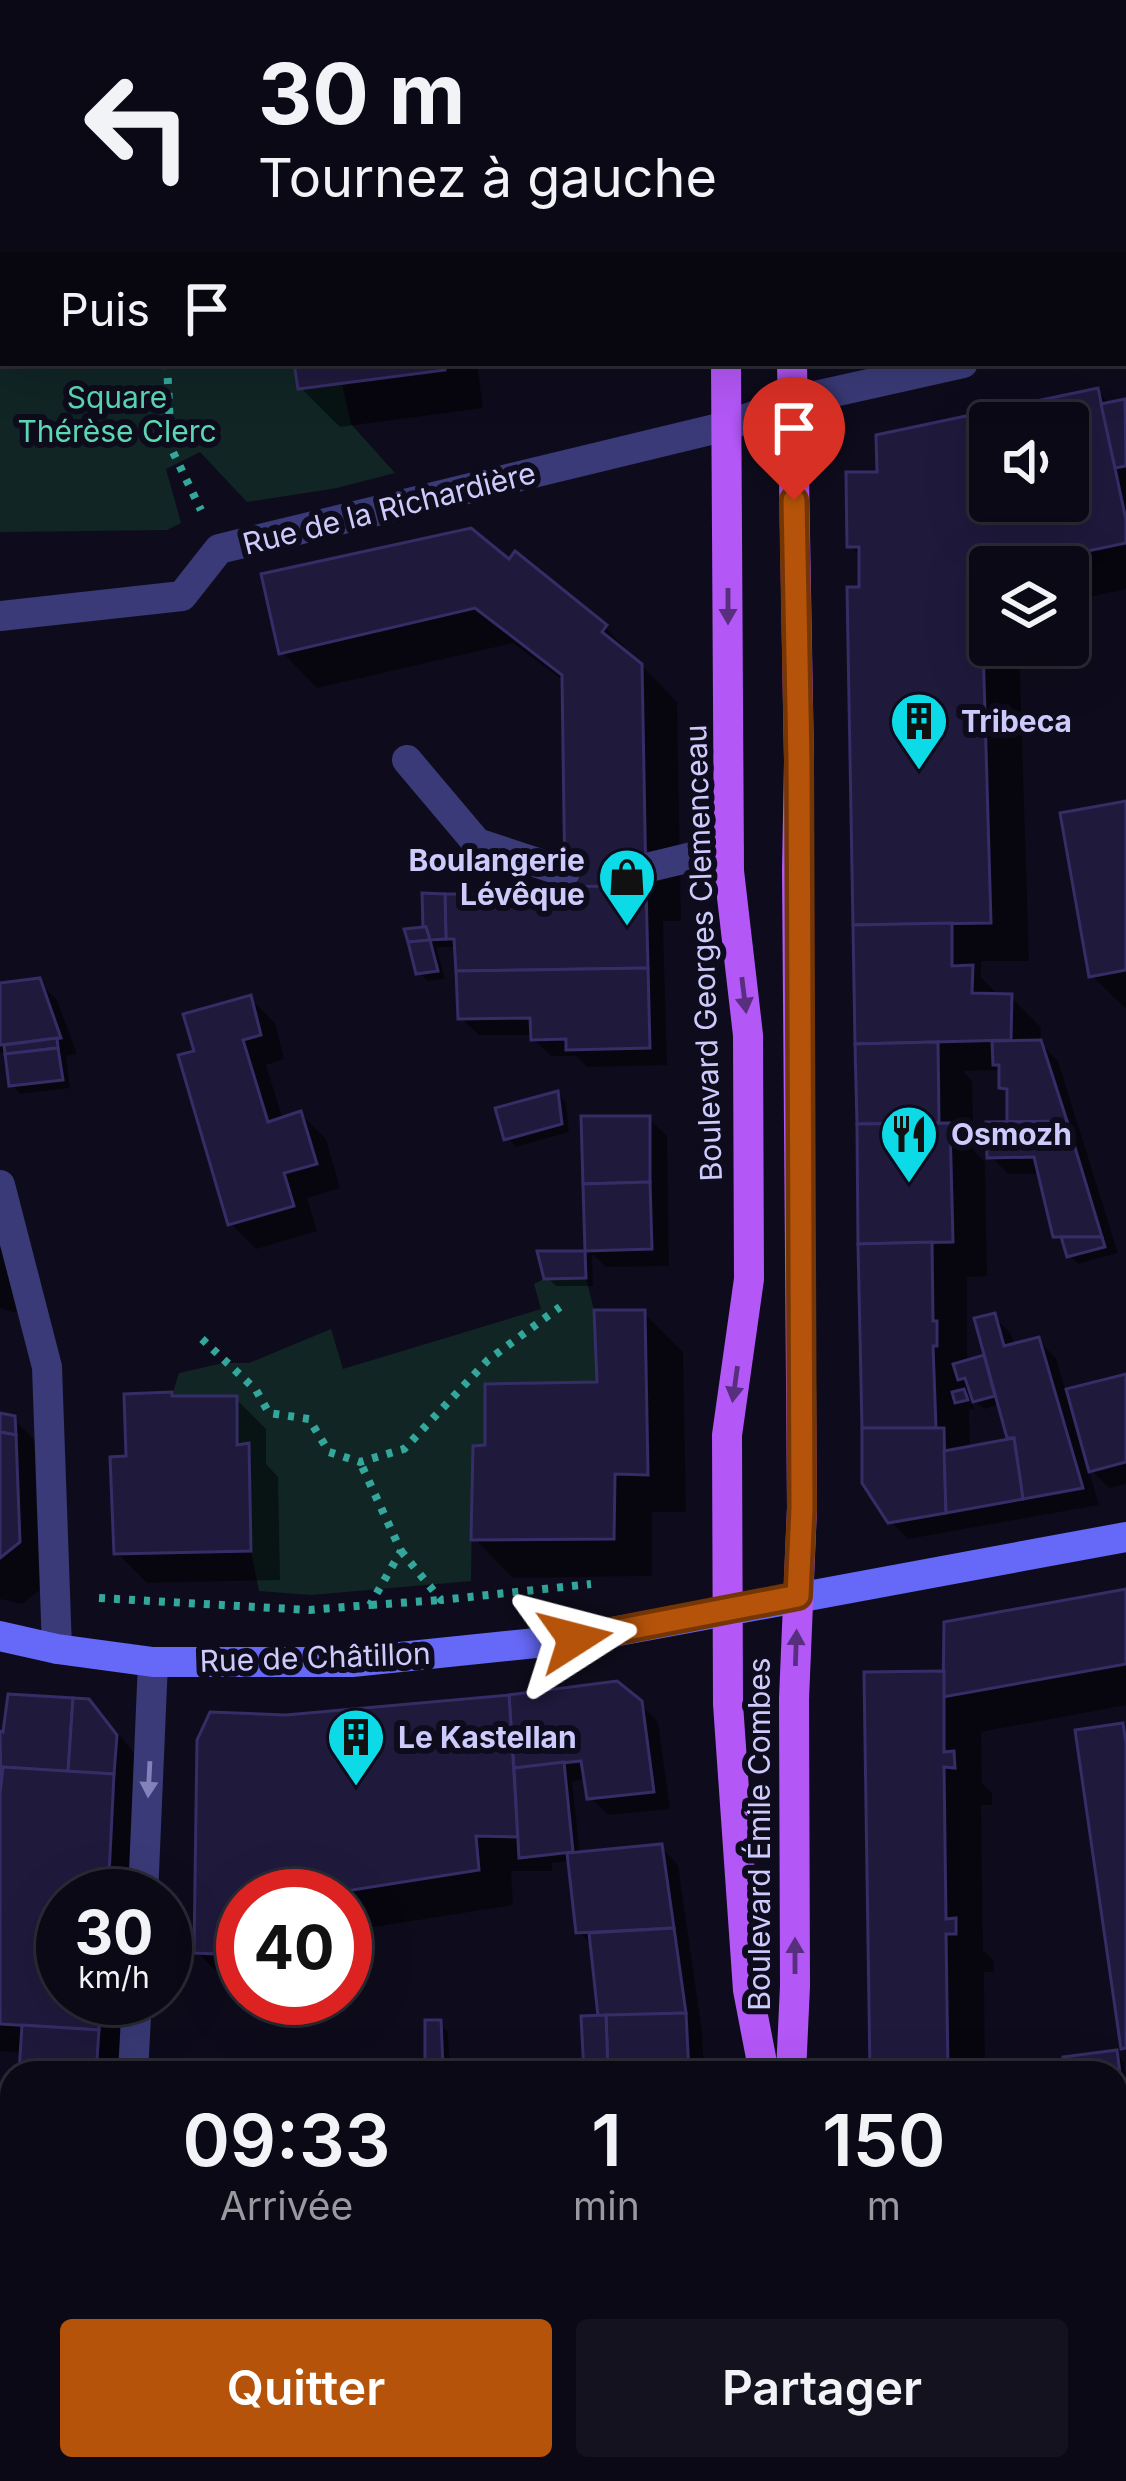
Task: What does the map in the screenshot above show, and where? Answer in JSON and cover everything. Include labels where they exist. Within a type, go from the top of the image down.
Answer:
[{"type":"main road","name":"Boulevard Georges Clemenceau","points":[[726,366],[729,848],[748,1035],[749,1256],[728,1435],[729,1611]]},
{"type":"main road","points":[[792,366],[799,761],[802,1484],[798,1596]]},
{"type":"main road","name":"Boulevard Émile Combes","points":[[792,2061],[798,1596]]},
{"type":"main road","name":"Boulevard Émile Combes","points":[[729,1611],[728,1704],[748,1990],[762,2061]]},
{"type":"street","name":"Rue de la Richardière","points":[[0,616],[182,596],[219,549],[727,426],[793,401],[950,366]]},
{"type":"street","points":[[407,760],[477,843],[565,872]]},
{"type":"street","points":[[646,868],[729,848]]},
{"type":"street","points":[[0,1185],[47,1366],[57,1649]]},
{"type":"street","name":"Rue de Châtillon","points":[[0,1636],[153,1662],[352,1662],[575,1639],[1126,1537]]},
{"type":"street","points":[[144,1869],[153,1662]]},
{"type":"street","points":[[134,2061],[136,2025]]},
{"type":"path","points":[[167,366],[171,448],[219,549]]},
{"type":"path","points":[[202,1339],[256,1390],[269,1413],[310,1419],[329,1452],[360,1462],[404,1449],[488,1360],[560,1307]]},
{"type":"path","points":[[360,1462],[400,1551],[441,1600]]},
{"type":"path","points":[[370,1605],[400,1551]]},
{"type":"path","points":[[55,1594],[309,1610],[600,1583]]},
{"type":"green space","name":"Square Thérèse Clerc","points":[[0,366],[294,366],[298,389],[342,384],[351,424],[395,473],[247,502],[200,452],[166,469],[181,523],[167,530],[0,532]]},
{"type":"green space","points":[[586,1278],[594,1310],[597,1382],[486,1384],[485,1445],[473,1446],[471,1581],[311,1595],[259,1591],[251,1551],[249,1444],[237,1445],[237,1396],[172,1396],[179,1373],[223,1363],[249,1363],[331,1329],[343,1369],[541,1309],[534,1284],[544,1279]]},
{"type":"building","points":[[294,366],[444,366],[445,370],[298,389]]},
{"type":"building","name":"Tribeca","points":[[1098,388],[1126,520],[1126,543],[1089,551],[1089,546],[969,546],[969,666],[984,666],[991,923],[853,925],[847,587],[859,587],[859,547],[847,547],[846,472],[877,472],[876,435],[969,415],[969,522],[1089,522],[1089,402],[1032,402]]},
{"type":"building","points":[[1125,399],[1126,466],[1115,468],[1101,404]]},
{"type":"building","points":[[471,528],[509,559],[515,551],[607,625],[602,632],[642,664],[646,886],[565,887],[562,675],[475,608],[279,654],[261,574]]},
{"type":"building","name":"Tribeca","points":[[1126,801],[1126,970],[1089,977],[1060,813]]},
{"type":"building","points":[[646,886],[648,968],[456,971],[454,939],[446,939],[445,894],[485,894],[485,887]]},
{"type":"building","points":[[422,893],[445,894],[446,939],[430,940],[423,927]]},
{"type":"building","points":[[952,923],[952,966],[973,965],[972,993],[1012,994],[1011,1040],[855,1044],[853,925]]},
{"type":"building","points":[[426,927],[430,940],[408,942],[404,929]]},
{"type":"building","points":[[430,940],[438,971],[416,974],[408,942]]},
{"type":"building","points":[[648,968],[650,1048],[566,1050],[566,1039],[531,1040],[530,1018],[458,1019],[456,971]]},
{"type":"building","points":[[40,978],[61,1038],[0,1045],[0,983]]},
{"type":"building","points":[[251,995],[261,1035],[243,1040],[268,1122],[301,1111],[317,1164],[284,1173],[294,1206],[228,1225],[178,1055],[194,1051],[183,1014]]},
{"type":"building","points":[[57,1038],[58,1048],[5,1054],[4,1045]]},
{"type":"building","points":[[1041,1040],[1067,1121],[1007,1122],[1007,1089],[999,1088],[992,1041]]},
{"type":"building","points":[[938,1042],[939,1123],[857,1124],[855,1044]]},
{"type":"building","points":[[58,1048],[63,1080],[9,1086],[5,1054]]},
{"type":"building","points":[[558,1091],[562,1124],[504,1140],[495,1108]]},
{"type":"building","points":[[581,1116],[650,1116],[650,1182],[583,1184]]},
{"type":"building","points":[[1067,1121],[1102,1237],[1053,1237],[1034,1157],[987,1158],[986,1122]]},
{"type":"building","points":[[950,1123],[953,1242],[858,1244],[857,1124]]},
{"type":"building","points":[[650,1182],[652,1249],[585,1251],[583,1184]]},
{"type":"building","points":[[1061,1237],[1102,1237],[1105,1247],[1067,1257]]},
{"type":"building","points":[[932,1242],[936,1428],[862,1428],[858,1244]]},
{"type":"building","points":[[537,1251],[585,1251],[586,1278],[544,1279]]},
{"type":"building","points":[[594,1310],[645,1310],[648,1475],[615,1474],[614,1539],[471,1540],[473,1446],[485,1445],[485,1384],[597,1382]]},
{"type":"building","points":[[995,1313],[1004,1346],[1039,1337],[1083,1488],[1023,1499],[1014,1438],[1007,1438],[974,1318]]},
{"type":"building","points":[[984,1355],[995,1396],[973,1402],[965,1378],[958,1380],[953,1364]]},
{"type":"building","points":[[1126,1374],[1126,1462],[1089,1472],[1066,1389]]},
{"type":"building","points":[[964,1389],[968,1400],[955,1403],[952,1392]]},
{"type":"building","points":[[172,1392],[172,1396],[237,1396],[237,1445],[249,1443],[251,1551],[114,1554],[110,1457],[126,1456],[124,1394]]},
{"type":"building","points":[[0,1413],[15,1416],[16,1435],[0,1432]]},
{"type":"building","points":[[862,1428],[944,1428],[946,1513],[888,1523],[862,1483]]},
{"type":"building","points":[[0,1432],[16,1435],[20,1542],[0,1558]]},
{"type":"building","points":[[1014,1438],[1023,1499],[946,1513],[944,1451]]},
{"type":"building","points":[[1126,1589],[1126,1664],[943,1697],[944,1622]]},
{"type":"building","points":[[944,1671],[944,1752],[954,1751],[955,1768],[944,1767],[946,1919],[956,1918],[956,1934],[946,1934],[948,2061],[870,2061],[864,1672]]},
{"type":"building","points":[[617,1681],[642,1701],[654,1792],[587,1799],[581,1761],[514,1768],[509,1695]]},
{"type":"building","points":[[8,1694],[73,1698],[68,1772],[3,1767],[1,1794],[0,1731]]},
{"type":"building","name":"Le Kastellan","points":[[509,1695],[518,1837],[476,1836],[479,1870],[372,1887],[372,1869],[216,1869],[216,1954],[194,1953],[197,1740],[210,1712],[286,1715]]},
{"type":"building","points":[[73,1698],[89,1699],[117,1735],[114,1774],[68,1772]]},
{"type":"building","points":[[1123,1723],[1126,2048],[1121,2049],[1075,1730]]},
{"type":"building","points":[[564,1762],[573,1852],[519,1858],[514,1768]]},
{"type":"building","points":[[3,1767],[114,1774],[109,1869],[36,1869],[36,2025],[99,2025],[99,2030],[0,2024]]},
{"type":"building","points":[[662,1844],[674,1928],[576,1933],[567,1853]]},
{"type":"building","points":[[674,1928],[686,2013],[598,2016],[589,1933]]},
{"type":"building","points":[[686,2013],[688,2061],[608,2061],[606,2015]]},
{"type":"building","points":[[606,2015],[608,2061],[583,2061],[581,2016]]},
{"type":"building","points":[[425,2020],[441,2020],[443,2061],[425,2061]]},
{"type":"building","points":[[22,2025],[99,2030],[97,2061],[20,2061]]},
{"type":"building","points":[[1117,2050],[1118,2061],[1064,2061],[1063,2057]]},
{"type":"place","name":"Tribeca","points":[[919,772]]},
{"type":"place","name":"Boulangerie Lévêque","points":[[627,928]]},
{"type":"place","name":"Osmozh","points":[[909,1185]]},
{"type":"place","name":"Le Kastellan","points":[[356,1788]]},
{"type":"route","points":[[575,1639],[798,1596],[802,1508],[794,500]]}]
